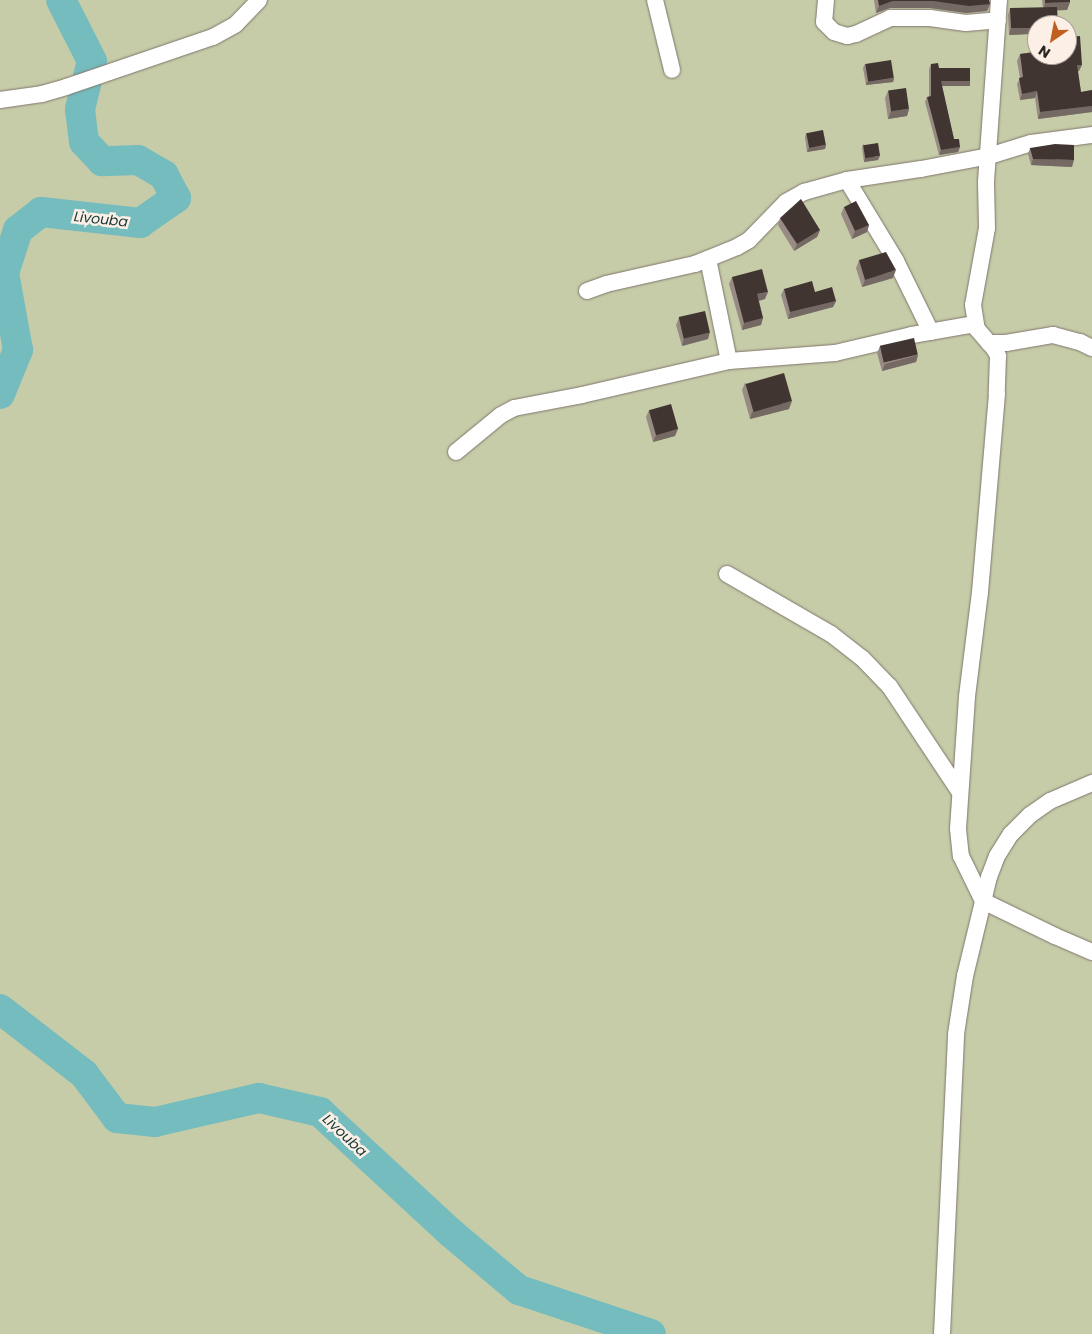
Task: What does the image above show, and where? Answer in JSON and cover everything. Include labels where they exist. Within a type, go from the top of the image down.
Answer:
[{"type":"street","points":[[0,100],[42,94],[66,87],[213,37],[236,24],[259,0]]},
{"type":"street","points":[[655,0],[672,70]]},
{"type":"street","points":[[826,0],[824,22],[834,32],[847,36],[856,34],[890,18],[930,18],[966,23],[998,20]]},
{"type":"street","points":[[998,0],[986,183],[987,228],[973,305],[975,324],[998,356],[997,394],[980,592],[967,697],[959,791],[958,829],[961,856],[983,901],[1092,952]]},
{"type":"street","points":[[587,291],[606,284],[695,264],[738,247],[749,240],[772,215],[804,192],[847,180],[989,156],[1031,143],[1092,135]]},
{"type":"street","points":[[847,180],[896,260],[931,332]]},
{"type":"street","points":[[708,259],[729,361]]},
{"type":"street","points":[[456,452],[501,415],[514,408],[582,395],[729,361],[835,353],[975,324]]},
{"type":"street","points":[[989,342],[1006,343],[1054,335],[1080,342],[1092,348]]},
{"type":"street","points":[[727,574],[831,634],[862,658],[890,688],[959,791]]},
{"type":"street","points":[[942,1334],[949,1150],[956,1034],[965,976],[983,901],[997,856],[1011,834],[1030,815],[1050,801],[1092,783]]},
{"type":"green space","points":[[0,0],[1092,0],[1092,1334],[0,1334]]},
{"type":"building","points":[[878,0],[989,0],[990,4],[969,6],[933,1],[893,1],[879,6]]},
{"type":"building","points":[[1045,0],[1070,0],[1070,2],[1045,3]]},
{"type":"building","points":[[1057,7],[1057,15],[1027,15],[1027,28],[1011,28],[1010,8]]},
{"type":"building","points":[[1077,36],[1080,36],[1082,65],[1077,65]]},
{"type":"building","points":[[1027,53],[1027,65],[1077,65],[1081,92],[1092,90],[1092,106],[1040,112],[1037,91],[1022,94],[1019,78],[1023,77],[1020,54]]},
{"type":"building","points":[[891,60],[894,78],[868,82],[865,64]]},
{"type":"building","points":[[938,63],[939,68],[970,68],[970,81],[941,81],[954,139],[959,139],[960,147],[941,150],[927,97],[931,96],[931,64]]},
{"type":"building","points":[[906,88],[909,109],[891,111],[888,91]]},
{"type":"building","points":[[823,130],[826,145],[809,148],[806,133]]},
{"type":"building","points":[[878,143],[880,156],[865,158],[863,145]]},
{"type":"building","points":[[1055,144],[1074,145],[1074,160],[1033,159],[1030,148]]},
{"type":"building","points":[[801,199],[820,230],[797,244],[780,218]]},
{"type":"building","points":[[856,201],[869,225],[855,231],[844,207]]},
{"type":"building","points":[[886,252],[896,270],[865,280],[859,260]]},
{"type":"building","points":[[762,269],[768,292],[757,294],[763,318],[744,323],[732,277]]},
{"type":"building","points":[[812,281],[815,292],[832,287],[836,301],[790,312],[784,289]]},
{"type":"building","points":[[705,311],[710,332],[684,339],[679,317]]},
{"type":"building","points":[[914,338],[918,355],[884,362],[880,346]]},
{"type":"building","points":[[784,373],[792,401],[754,412],[746,384]]},
{"type":"building","points":[[671,404],[678,429],[656,435],[649,410]]},
{"type":"waterway","name":"Livouba","points":[[0,394],[18,350],[4,273],[18,230],[41,212],[140,223],[176,198],[164,175],[138,160],[102,161],[84,142],[80,109],[92,61],[61,0]]},
{"type":"waterway","name":"Livouba","points":[[0,1009],[84,1074],[117,1118],[155,1122],[259,1098],[320,1112],[451,1233],[519,1290],[651,1334]]}]
